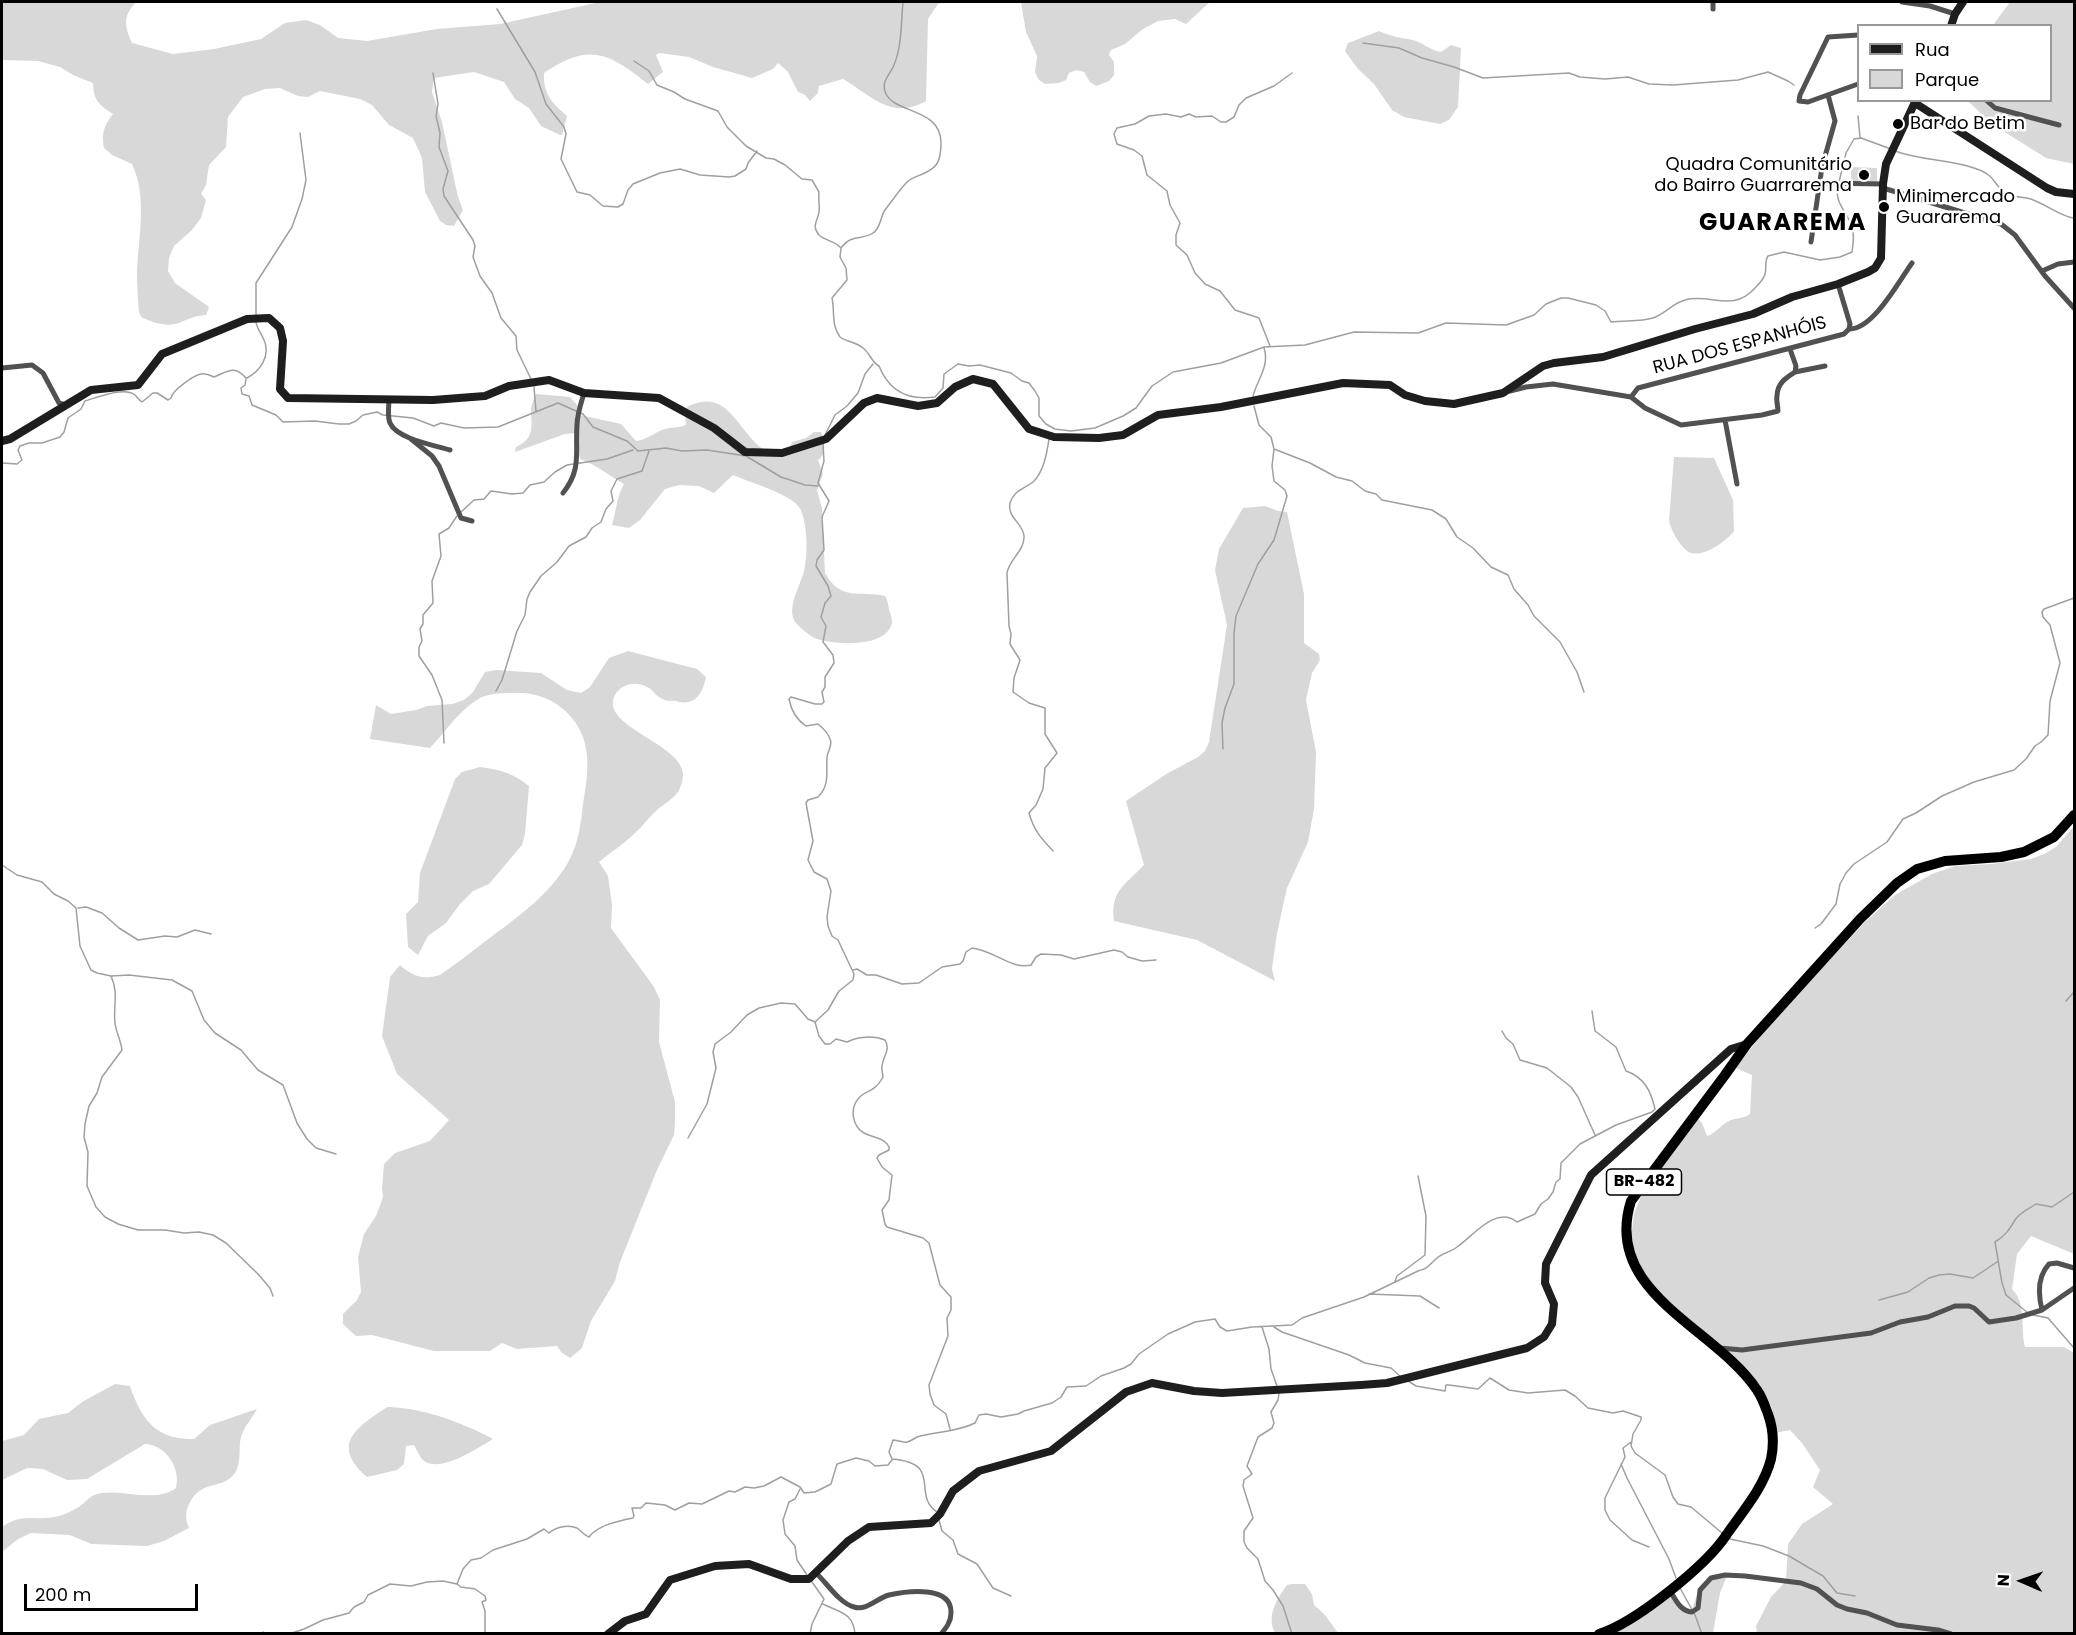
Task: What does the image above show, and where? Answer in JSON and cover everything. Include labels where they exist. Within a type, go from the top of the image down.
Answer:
[{"type":"highway","name":"BR-482","points":[[1599,1634],[1629,1620],[1694,1571],[1721,1543],[1759,1487],[1771,1458],[1773,1442],[1770,1421],[1761,1397],[1747,1377],[1664,1303],[1641,1277],[1632,1260],[1627,1241],[1628,1211],[1637,1191],[1747,1044],[1860,920],[1906,876],[1917,869],[1945,861],[2001,857],[2024,852],[2054,837],[2074,815]]},
{"type":"street","points":[[1713,2],[1713,9]]},
{"type":"street","points":[[1902,2],[1930,6],[1955,14]]},
{"type":"street","points":[[1952,24],[1955,14],[1964,2]]},
{"type":"street","points":[[1857,35],[1828,38],[1799,101],[1803,103],[1857,84]]},
{"type":"street","points":[[1811,242],[1822,167],[1835,121],[1828,95]]},
{"type":"street","points":[[1503,393],[1543,366],[1612,355],[1753,314],[1792,297],[1839,284],[1875,268],[1881,258],[1883,186],[1890,155],[1915,102],[2047,188],[2056,192],[2074,194]]},
{"type":"street","points":[[1988,102],[1995,108],[2059,125]]},
{"type":"street","points":[[1820,183],[1883,186],[2001,224],[2015,235],[2074,308]]},
{"type":"street","points":[[2042,271],[2058,264],[2074,262]]},
{"type":"street","points":[[1849,329],[1860,327],[1874,316],[1912,263]]},
{"type":"street","name":"RUA DOS ESPANHÓIS","points":[[1631,397],[1638,388],[1844,334],[1849,329],[1848,316],[1839,284]]},
{"type":"street","points":[[2,441],[10,439],[91,390],[138,385],[162,354],[248,319],[258,318],[269,318],[280,328],[283,341],[280,389],[288,398],[433,400],[485,396],[509,386],[549,380],[584,393],[659,398],[714,428],[745,452],[782,453],[826,439],[864,403],[877,398],[918,406],[937,402],[955,387],[973,380],[993,384],[1029,429],[1054,437],[1099,438],[1124,435],[1158,415],[1221,407],[1343,383],[1390,385],[1405,394],[1425,400],[1454,404],[1526,387],[1553,384],[1631,397],[1645,408],[1681,425],[1778,411],[1776,397],[1780,385],[1788,376],[1825,366]]},
{"type":"street","points":[[1790,349],[1796,372]]},
{"type":"street","points":[[2,368],[32,365],[43,373],[59,403],[67,405]]},
{"type":"street","points":[[563,493],[572,482],[578,453],[577,424],[584,393]]},
{"type":"street","points":[[389,399],[388,420],[392,427],[432,456],[439,466],[462,518],[472,520]]},
{"type":"street","points":[[1725,420],[1737,484]]},
{"type":"street","points":[[411,439],[450,450]]},
{"type":"street","points":[[608,1634],[625,1621],[646,1614],[670,1580],[715,1566],[749,1564],[791,1579],[809,1579],[848,1541],[869,1527],[930,1523],[940,1514],[953,1491],[979,1471],[1051,1451],[1126,1392],[1152,1383],[1194,1391],[1222,1393],[1388,1383],[1527,1348],[1544,1337],[1552,1324],[1554,1304],[1545,1283],[1546,1264],[1591,1175],[1731,1048],[1747,1044]]},
{"type":"street","points":[[2042,1310],[2040,1291],[2044,1269],[2052,1263],[2074,1268]]},
{"type":"street","points":[[1716,1348],[1742,1350],[1871,1333],[1900,1322],[1928,1317],[1954,1306],[1974,1308],[1989,1322],[2016,1318],[2042,1310],[2074,1288]]},
{"type":"street","points":[[816,1573],[846,1603],[856,1608],[897,1594],[932,1592],[941,1594],[949,1602],[951,1613],[948,1625],[940,1634]]},
{"type":"street","points":[[1669,1590],[1680,1606],[1692,1612],[1698,1608],[1700,1590],[1711,1578],[1725,1575],[1789,1581],[1817,1589],[1837,1605],[1847,1609],[1867,1613],[1897,1625],[1938,1630],[1951,1634]]},
{"type":"green space","points":[[2,2],[136,2],[126,21],[132,43],[173,54],[214,49],[261,39],[285,23],[306,20],[320,25],[338,38],[367,41],[437,29],[500,24],[600,2],[944,2],[938,4],[928,19],[926,101],[902,108],[883,104],[843,79],[819,86],[818,93],[810,101],[798,92],[788,72],[778,63],[773,69],[752,78],[713,67],[689,57],[659,53],[656,55],[663,72],[648,84],[610,59],[598,55],[586,55],[560,63],[544,73],[545,87],[550,98],[567,116],[562,135],[560,135],[541,126],[529,108],[515,99],[504,82],[474,72],[434,78],[432,92],[442,122],[458,197],[463,210],[454,226],[440,221],[425,192],[422,158],[413,138],[389,125],[372,105],[360,99],[320,91],[308,97],[298,96],[280,88],[265,89],[243,97],[228,117],[226,147],[209,165],[206,185],[201,194],[206,200],[201,218],[192,230],[174,246],[169,258],[168,271],[175,283],[209,307],[206,315],[166,325],[141,317],[139,312],[137,275],[141,218],[140,190],[132,164],[112,155],[104,148],[104,130],[113,114],[98,102],[94,94],[93,83],[60,67],[38,61],[2,60]]},
{"type":"green space","points":[[1021,2],[1210,2],[1186,24],[1175,19],[1158,21],[1143,29],[1125,44],[1111,50],[1109,55],[1114,62],[1114,75],[1109,81],[1096,86],[1090,82],[1084,72],[1076,70],[1069,73],[1066,80],[1059,83],[1045,84],[1039,80],[1035,72],[1037,56],[1026,32]]},
{"type":"green space","points":[[2010,2],[2074,2],[2074,164],[2046,158],[1992,124],[1969,102],[2052,102],[2052,24],[1994,24]]},
{"type":"green space","points":[[1379,31],[1413,40],[1441,52],[1451,45],[1461,48],[1458,107],[1449,120],[1440,124],[1404,117],[1392,110],[1374,84],[1358,69],[1345,51],[1348,43]]},
{"type":"green space","name":"Quadra Comunitário do Bairro Guarrarema","points":[[1851,167],[1877,168],[1877,183],[1851,182]]},
{"type":"green space","points":[[536,394],[570,397],[577,405],[580,415],[621,424],[636,441],[666,429],[686,425],[687,407],[701,402],[712,402],[722,406],[754,442],[769,452],[787,454],[792,442],[806,438],[814,432],[821,432],[824,451],[818,460],[823,474],[817,490],[822,508],[825,573],[831,582],[844,591],[885,596],[892,620],[888,631],[871,641],[846,643],[814,638],[798,625],[792,611],[802,577],[807,547],[802,513],[794,502],[778,493],[733,475],[714,493],[699,486],[679,485],[665,489],[640,520],[629,528],[612,525],[624,484],[580,459],[575,433],[565,434],[515,452],[516,447],[527,440],[530,435],[531,408]]},
{"type":"green space","points":[[1674,457],[1714,458],[1733,500],[1734,531],[1720,544],[1701,553],[1694,554],[1686,550],[1670,525]]},
{"type":"green space","points":[[1265,506],[1287,512],[1304,594],[1304,643],[1319,654],[1320,660],[1312,673],[1306,700],[1316,752],[1314,809],[1308,842],[1287,888],[1272,969],[1275,981],[1197,940],[1114,921],[1113,911],[1120,889],[1144,865],[1126,801],[1168,773],[1198,757],[1205,751],[1209,742],[1227,625],[1215,570],[1219,549],[1243,508]]},
{"type":"green space","points":[[628,651],[697,669],[706,677],[703,689],[693,701],[668,701],[639,684],[625,686],[614,697],[613,708],[620,717],[630,727],[670,754],[679,763],[683,776],[676,795],[654,813],[631,837],[599,862],[608,876],[612,905],[611,928],[654,987],[660,1000],[659,1042],[675,1102],[674,1135],[657,1170],[620,1262],[615,1281],[591,1321],[582,1348],[570,1358],[557,1346],[517,1349],[502,1343],[490,1351],[434,1351],[372,1335],[356,1336],[343,1324],[343,1314],[357,1300],[361,1292],[358,1257],[364,1234],[376,1216],[383,1197],[384,1164],[395,1153],[430,1141],[449,1120],[397,1074],[382,1036],[390,977],[400,965],[418,976],[440,975],[539,899],[564,869],[578,838],[587,766],[585,744],[576,724],[554,702],[534,695],[502,693],[482,697],[461,713],[430,748],[370,739],[376,705],[391,714],[427,706],[452,704],[464,700],[473,692],[485,672],[496,670],[541,673],[567,690],[581,693],[590,687],[609,658]]},
{"type":"green space","points":[[480,767],[506,773],[529,786],[522,845],[489,884],[473,891],[446,923],[428,936],[418,955],[408,947],[406,914],[418,902],[420,873],[455,779],[462,772]]},
{"type":"green space","points":[[2074,826],[2074,1254],[2031,1236],[2017,1254],[2012,1289],[2020,1302],[2025,1347],[2064,1347],[2074,1353],[2074,1633],[1757,1633],[1756,1626],[1771,1597],[1786,1581],[1788,1544],[1802,1524],[1833,1504],[1813,1487],[1820,1470],[1802,1443],[1790,1430],[1775,1433],[1772,1408],[1759,1384],[1734,1358],[1664,1304],[1632,1252],[1634,1214],[1645,1186],[1695,1115],[1702,1123],[1707,1136],[1730,1120],[1750,1114],[1752,1075],[1736,1068],[1769,1025],[1864,923],[1895,895],[1932,874],[1955,866],[2031,859],[2044,854],[2056,847]]},
{"type":"green space","points":[[115,1384],[130,1386],[139,1408],[152,1425],[170,1436],[181,1438],[194,1439],[210,1425],[257,1409],[241,1437],[235,1473],[225,1481],[207,1487],[195,1495],[186,1512],[189,1528],[164,1541],[147,1546],[91,1544],[70,1535],[31,1533],[18,1539],[2,1552],[2,1527],[10,1522],[59,1516],[82,1505],[92,1496],[103,1493],[157,1495],[176,1488],[176,1473],[170,1459],[159,1448],[145,1444],[87,1479],[67,1480],[43,1469],[27,1468],[2,1480],[2,1441],[24,1435],[39,1419],[68,1413],[82,1402]]},
{"type":"green space","points":[[387,1407],[415,1410],[442,1417],[493,1439],[459,1458],[440,1464],[424,1461],[414,1445],[406,1446],[404,1464],[397,1470],[367,1477],[350,1455],[349,1446],[357,1430]]},
{"type":"green space","points":[[1727,1576],[1720,1593],[1713,1633],[1610,1634],[1670,1595],[1679,1608],[1692,1610],[1699,1589],[1705,1582]]},
{"type":"green space","points":[[1305,1584],[1312,1594],[1314,1605],[1325,1615],[1338,1633],[1275,1633],[1272,1620],[1274,1608],[1287,1585]]},
{"type":"waterway","points":[[903,2],[898,50],[884,90],[891,100],[934,123],[939,132],[940,155],[933,168],[911,179],[902,188],[885,210],[876,231],[849,240],[841,248],[840,257],[846,268],[847,280],[832,298],[835,328],[840,337],[865,350],[879,366],[888,382],[908,396],[935,397],[943,388],[944,374],[958,364],[980,365],[1011,373],[1029,383],[1039,398],[1039,416],[1055,429],[1071,431],[1095,428],[1136,408],[1152,386],[1173,372],[1221,363],[1264,347],[1305,345],[1354,332],[1418,333],[1446,323],[1506,325],[1534,315],[1546,304],[1561,298],[1596,305],[1605,311],[1611,322],[1653,318],[1685,300],[1694,298],[1721,301],[1738,299],[1747,295],[1762,280],[1768,256],[1784,252],[1820,260],[1840,257],[1852,252],[1853,230],[1838,198],[1838,186]]},
{"type":"waterway","points":[[497,9],[535,72],[546,104],[564,127],[566,134],[561,159],[577,192],[590,195],[603,206],[618,207],[623,204],[633,184],[660,173],[680,169],[700,175],[735,176],[746,169],[757,151]]},
{"type":"waterway","points":[[1363,43],[1399,48],[1483,78],[1569,73],[1580,77],[1605,79],[1628,77],[1649,84],[1673,85],[1738,80],[1768,72],[1794,85]]},
{"type":"waterway","points":[[634,61],[649,71],[657,85],[685,99],[718,111],[727,127],[746,146],[766,158],[774,159],[785,165],[802,179],[812,180],[819,192],[819,212],[815,226],[817,232],[821,237],[840,247]]},
{"type":"waterway","points":[[433,73],[438,104],[436,116],[440,133],[439,147],[448,171],[443,189],[444,196],[473,240],[475,246],[473,257],[480,276],[492,293],[501,318],[516,336],[517,350],[531,379]]},
{"type":"waterway","points":[[1270,346],[1259,318],[1235,310],[1220,291],[1205,284],[1195,273],[1187,255],[1176,245],[1180,223],[1170,205],[1167,191],[1147,175],[1142,156],[1134,150],[1117,144],[1114,134],[1117,128],[1135,124],[1149,116],[1166,114],[1181,117],[1189,114],[1196,117],[1212,116],[1221,122],[1226,122],[1234,117],[1239,105],[1246,98],[1274,86],[1292,73]]},
{"type":"waterway","points":[[1858,116],[1860,137]]},
{"type":"waterway","points":[[256,317],[256,283],[292,227],[302,199],[306,180],[300,133]]},
{"type":"waterway","points":[[1839,182],[1846,153],[1854,139],[1861,138],[1891,149]]},
{"type":"waterway","points":[[1895,151],[1916,157],[1957,163],[1983,171],[2005,193],[2033,200],[2074,218]]},
{"type":"waterway","points":[[247,378],[260,367],[266,352],[266,346],[256,322]]},
{"type":"waterway","points":[[1253,396],[1264,367],[1264,348]]},
{"type":"waterway","points":[[824,437],[835,415],[858,393],[865,374],[873,364]]},
{"type":"waterway","points":[[2,463],[17,464],[22,460],[18,450],[20,446],[42,443],[60,437],[68,418],[81,409],[85,401],[124,392],[135,395],[142,402],[153,393],[168,400],[185,383],[201,374],[214,377],[234,370],[246,378]]},
{"type":"waterway","points":[[246,379],[245,385],[241,388],[242,394],[249,396],[252,405],[276,415],[283,422],[315,421],[349,424],[363,415],[377,412],[383,415],[413,418],[434,426],[441,423],[464,428],[498,427],[558,403],[583,414],[593,427],[627,441],[638,451],[666,448],[682,451],[707,450],[746,456],[781,477],[805,485],[818,486]]},
{"type":"waterway","points":[[534,387],[536,412]]},
{"type":"waterway","points":[[1223,749],[1222,723],[1234,684],[1236,616],[1258,564],[1274,540],[1287,496],[1285,490],[1274,481],[1272,466],[1274,449],[1271,437],[1259,425],[1254,406]]},
{"type":"waterway","points":[[1049,439],[1044,462],[1037,478],[1017,492],[1010,503],[1011,513],[1023,531],[1024,541],[1007,573],[1010,644],[1020,660],[1014,678],[1013,692],[1029,703],[1045,708],[1045,734],[1057,753],[1045,768],[1043,789],[1036,805],[1029,813],[1038,834],[1053,851]]},
{"type":"waterway","points":[[815,1022],[828,1010],[839,991],[853,980],[854,974],[838,940],[832,936],[828,926],[831,891],[827,879],[814,872],[808,860],[813,841],[806,803],[818,797],[824,788],[831,741],[818,724],[806,726],[800,721],[789,699],[791,697],[822,704],[825,677],[834,663],[833,655],[823,642],[826,626],[821,617],[825,603],[831,596],[816,566],[824,550],[822,517],[829,501],[818,483],[824,461],[823,444]]},
{"type":"waterway","points":[[1274,449],[1310,463],[1336,477],[1352,481],[1365,491],[1376,494],[1382,500],[1432,510],[1446,519],[1457,537],[1473,548],[1491,567],[1508,575],[1514,589],[1534,616],[1560,642],[1577,672],[1584,692]]},
{"type":"waterway","points":[[461,512],[474,500],[484,499],[491,491],[523,493],[530,485],[544,482],[567,465],[607,459],[633,450]]},
{"type":"waterway","points":[[496,691],[525,615],[530,592],[541,576],[557,562],[569,546],[586,537],[592,528],[601,522],[606,509],[613,501],[611,491],[617,479],[642,471],[649,451]]},
{"type":"waterway","points":[[444,743],[442,700],[432,675],[419,656],[422,641],[420,629],[423,624],[423,615],[433,603],[432,581],[441,556],[439,534],[449,528],[457,516]]},
{"type":"waterway","points":[[1815,928],[1821,924],[1836,904],[1840,884],[1846,873],[1854,864],[1887,842],[1903,819],[1942,796],[1974,782],[2014,770],[2048,735],[2050,701],[2060,663],[2050,625],[2042,612],[2044,609],[2074,598]]},
{"type":"waterway","points":[[2,865],[17,875],[42,882],[54,894],[76,908],[80,946],[91,970],[111,976],[129,975],[172,980],[192,991],[204,1020],[215,1033],[241,1050],[258,1070],[283,1085],[297,1123],[307,1139],[316,1148],[336,1154]]},
{"type":"waterway","points":[[78,908],[86,907],[102,913],[119,928],[138,940],[165,936],[177,937],[195,930],[211,934]]},
{"type":"waterway","points":[[853,970],[857,969],[867,975],[876,975],[902,984],[919,983],[942,967],[960,964],[966,952],[972,948],[1024,966],[1031,965],[1041,954],[1061,955],[1074,959],[1114,950],[1142,961],[1156,960]]},
{"type":"waterway","points":[[111,976],[115,994],[115,1023],[122,1050],[102,1077],[97,1093],[89,1106],[84,1137],[88,1152],[87,1186],[96,1207],[105,1217],[138,1230],[199,1232],[213,1235],[226,1243],[258,1274],[270,1288],[273,1296]]},
{"type":"waterway","points":[[2066,1001],[2074,992]]},
{"type":"waterway","points":[[688,1138],[707,1104],[716,1068],[713,1052],[715,1044],[731,1032],[747,1015],[759,1008],[781,1003],[795,1004],[808,1019],[815,1022],[819,1036],[825,1044],[830,1044],[836,1039],[847,1042],[865,1037],[885,1040],[887,1050],[882,1067],[883,1077],[873,1089],[858,1099],[853,1112],[860,1130],[867,1135],[881,1139],[889,1147],[889,1150],[877,1158],[882,1167],[892,1175],[889,1200],[882,1210],[885,1224],[887,1227],[923,1238],[929,1243],[940,1285],[951,1297],[951,1310],[947,1318],[948,1336],[929,1385],[934,1405],[946,1414],[950,1429]]},
{"type":"waterway","points":[[892,1459],[889,1452],[893,1440],[907,1442],[920,1436],[968,1426],[975,1423],[979,1415],[1001,1417],[1052,1403],[1061,1397],[1067,1387],[1086,1386],[1101,1376],[1124,1368],[1131,1364],[1139,1354],[1168,1334],[1195,1322],[1215,1319],[1220,1327],[1227,1331],[1292,1325],[1302,1318],[1364,1297],[1424,1269],[1439,1256],[1455,1249],[1493,1220],[1501,1217],[1517,1222],[1535,1214],[1541,1204],[1548,1199],[1556,1182],[1560,1179],[1561,1163],[1580,1144],[1616,1125],[1655,1109],[1646,1086],[1638,1077],[1626,1071],[1616,1047],[1595,1031],[1592,1011]]},
{"type":"waterway","points":[[1502,1031],[1513,1044],[1520,1060],[1547,1068],[1571,1087],[1595,1135]]},
{"type":"waterway","points":[[1395,1281],[1397,1276],[1425,1255],[1426,1216],[1418,1176]]},
{"type":"waterway","points":[[2028,1313],[2006,1295],[1995,1242],[2005,1235],[2017,1217],[2036,1204],[2052,1207],[2074,1192]]},
{"type":"waterway","points":[[1879,1300],[1908,1292],[1929,1278],[1939,1275],[1950,1274],[1973,1278],[1997,1262]]},
{"type":"waterway","points":[[1369,1294],[1420,1296],[1439,1308]]},
{"type":"waterway","points":[[2033,1315],[2048,1318],[2074,1348]]},
{"type":"waterway","points":[[1262,1327],[1277,1386]]},
{"type":"waterway","points":[[1274,1327],[1365,1363],[1391,1368],[1401,1377]]},
{"type":"waterway","points":[[1408,1381],[1416,1386],[1445,1391],[1446,1385],[1478,1389],[1490,1378],[1509,1390],[1528,1393],[1565,1390],[1588,1408],[1613,1413],[1623,1411],[1641,1417],[1633,1434],[1631,1446],[1635,1453],[1665,1475],[1678,1504],[1691,1507],[1722,1533]]},
{"type":"waterway","points":[[1279,1393],[1271,1412],[1274,1423],[1272,1428],[1258,1437],[1247,1466],[1252,1474],[1244,1480],[1243,1486],[1253,1518],[1244,1531],[1244,1542],[1258,1559],[1265,1581],[1283,1606],[1292,1634]]},
{"type":"waterway","points":[[1631,1442],[1623,1448],[1625,1457],[1605,1498],[1605,1510],[1610,1520],[1632,1540],[1649,1547]]},
{"type":"waterway","points":[[457,1584],[463,1569],[471,1560],[527,1539],[544,1529],[549,1533],[555,1529],[570,1526],[589,1537],[603,1527],[633,1518],[632,1508],[641,1508],[646,1503],[665,1505],[675,1510],[689,1503],[702,1504],[729,1491],[735,1492],[745,1487],[764,1486],[781,1477],[800,1487],[804,1493],[815,1492],[831,1484],[837,1464],[856,1458],[869,1461],[875,1466],[888,1465],[892,1460]]},
{"type":"waterway","points":[[892,1459],[908,1462],[917,1467],[922,1473],[926,1497],[937,1512]]},
{"type":"waterway","points":[[1621,1464],[1669,1559],[1676,1578]]},
{"type":"waterway","points":[[800,1489],[795,1499],[789,1502],[783,1520],[785,1534],[795,1546],[797,1560],[807,1575]]},
{"type":"waterway","points":[[939,1520],[942,1531],[953,1540],[958,1554],[977,1564],[993,1588],[1011,1596]]},
{"type":"waterway","points":[[1730,1539],[1763,1546],[1789,1556],[1823,1576],[1837,1593],[1855,1596]]},
{"type":"waterway","points":[[289,1634],[323,1620],[349,1613],[354,1607],[364,1602],[368,1595],[390,1584],[411,1586],[443,1581],[475,1589],[485,1596],[486,1600],[482,1602],[485,1611],[485,1634]]},
{"type":"waterway","points":[[810,1634],[812,1624],[824,1599],[812,1582]]},
{"type":"waterway","points":[[1680,1588],[1695,1615],[1702,1634]]},
{"type":"waterway","points":[[823,1604],[848,1617],[852,1621],[855,1634]]},
{"type":"waterway","points":[[260,1634],[263,1632],[266,1634]]},
{"type":"place","name":"Bar do Betim","points":[[1898,124]]},
{"type":"place","name":"Quadra Comunitário do Bairro Guarrarema","points":[[1864,175]]},
{"type":"place","name":"Minimercado Guararema","points":[[1884,207]]},
{"type":"district","name":"GUARAREMA","points":[[1783,224]]}]
